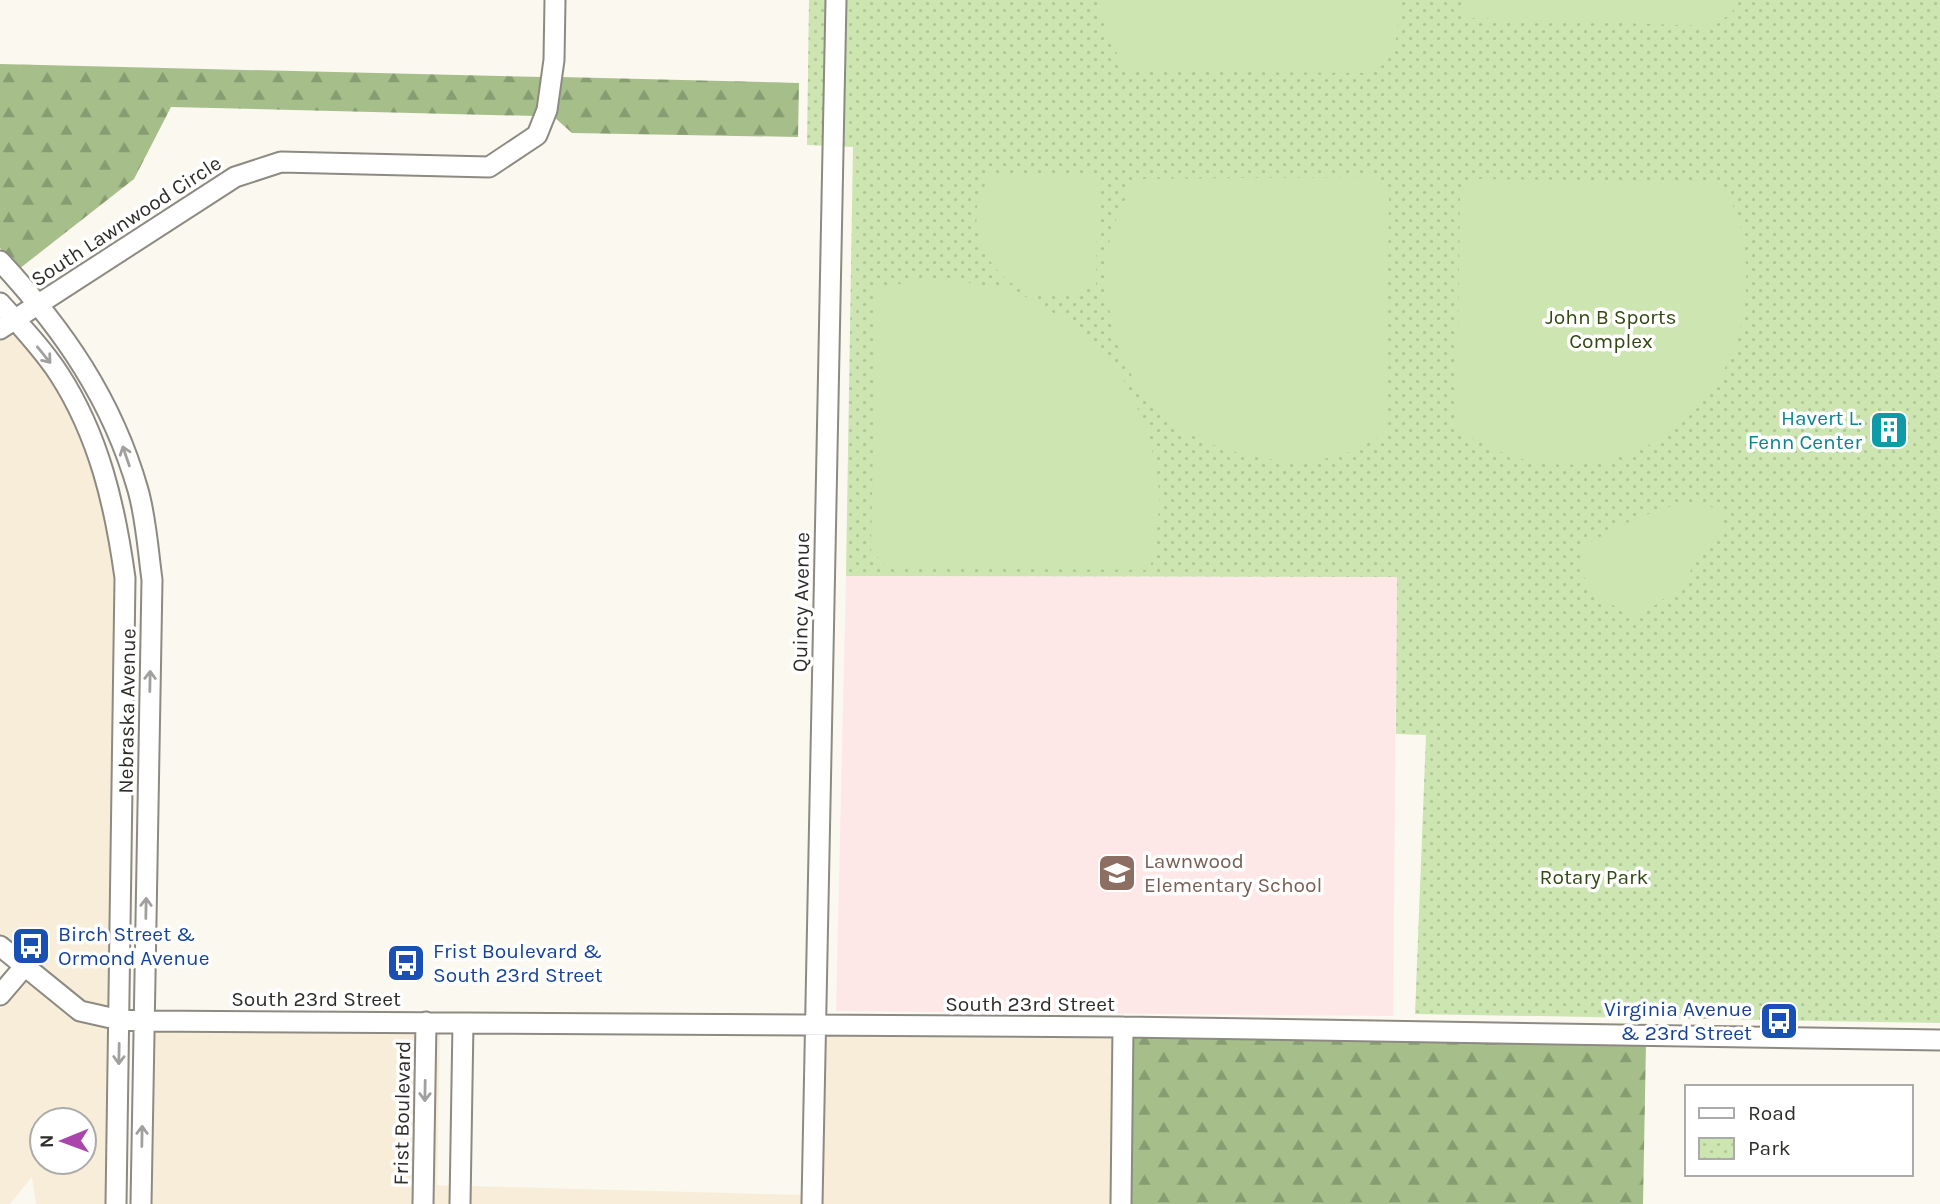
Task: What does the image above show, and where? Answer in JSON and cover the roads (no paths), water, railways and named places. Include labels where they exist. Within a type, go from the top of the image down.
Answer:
[{"type":"street","name":"South Lawnwood Circle","points":[[7,324],[235,177],[281,162],[489,167],[537,135],[544,118],[554,60],[555,0]]},
{"type":"street","name":"Quincy Avenue","points":[[812,1204],[836,0]]},
{"type":"street","name":"Nebraska Avenue","points":[[0,261],[39,304],[82,364],[105,402],[138,492],[152,580],[141,1204]]},
{"type":"street","name":"Nebraska Avenue","points":[[0,303],[7,324],[58,373],[96,446],[112,499],[125,578],[116,1204]]},
{"type":"street","points":[[81,415],[105,402]]},
{"type":"street","points":[[112,499],[138,492]]},
{"type":"street","points":[[125,578],[152,580]]},
{"type":"street","name":"South 23rd Street","points":[[0,946],[80,1011],[120,1020],[1123,1027],[1940,1040]]},
{"type":"street","points":[[0,995],[24,967]]},
{"type":"street","name":"Frist Boulevard","points":[[423,1204],[426,1022]]},
{"type":"street","points":[[460,1204],[463,1023]]},
{"type":"street","points":[[1121,1204],[1123,1027]]},
{"type":"place","name":"Havert L. Fenn Center","points":[[1889,430]]},
{"type":"place","name":"Lawnwood Elementary School","points":[[1117,873]]},
{"type":"place","name":"Birch Street & Ormond Avenue","points":[[31,946]]},
{"type":"place","name":"Frist Boulevard & South 23rd Street","points":[[406,963]]},
{"type":"place","name":"Virginia Avenue & 23rd Street","points":[[1779,1021]]},
{"type":"park label","name":"John B Sports Complex","points":[[1611,329]]},
{"type":"park label","name":"Rotary Park","points":[[1594,877]]}]
